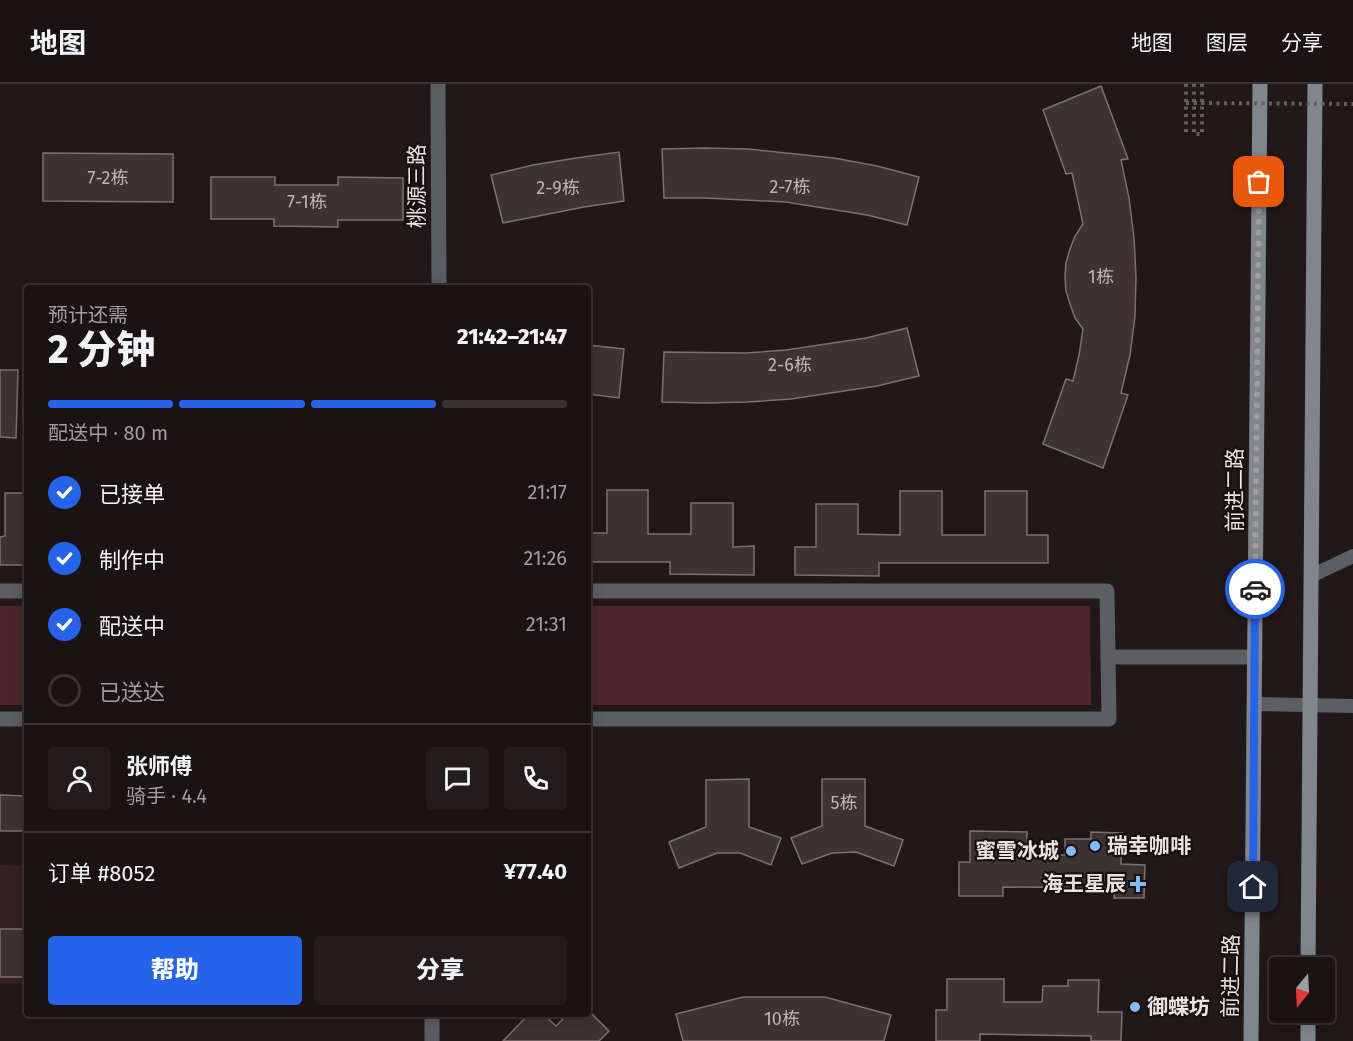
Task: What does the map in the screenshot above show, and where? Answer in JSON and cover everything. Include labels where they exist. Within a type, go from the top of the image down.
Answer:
[{"type":"main road","name":"前进二路","points":[[1251,1041],[1260,84]]},
{"type":"main road","points":[[1308,957],[1315,84]]},
{"type":"main road","points":[[1308,1023],[1308,1041]]},
{"type":"street","name":"桃源三路","points":[[438,84],[439,285]]},
{"type":"street","points":[[0,591],[24,591]]},
{"type":"street","points":[[591,591],[1107,591],[1109,719],[591,719]]},
{"type":"street","points":[[1108,657],[1255,657]]},
{"type":"street","points":[[0,719],[24,719]]},
{"type":"street","points":[[432,1017],[432,1041]]},
{"type":"lane","points":[[1311,576],[1353,556]]},
{"type":"lane","points":[[1254,704],[1353,706]]},
{"type":"path","points":[[1186,84],[1186,134]]},
{"type":"path","points":[[1194,84],[1194,134],[1202,134],[1202,84]]},
{"type":"path","points":[[1186,103],[1202,103]]},
{"type":"path","points":[[1194,103],[1353,104]]},
{"type":"shaded area","points":[[0,606],[24,606],[24,705],[0,705]]},
{"type":"shaded area","points":[[591,606],[1090,606],[1091,705],[591,705]]},
{"type":"shaded area","points":[[0,865],[24,866],[24,984],[0,984]]},
{"type":"building","points":[[1101,86],[1128,159],[1121,160],[1129,198],[1136,277],[1135,316],[1130,355],[1121,393],[1128,395],[1103,468],[1043,444],[1066,379],[1073,381],[1079,355],[1083,329],[1075,318],[1070,304],[1065,277],[1070,249],[1083,224],[1072,173],[1066,174],[1043,110]]},
{"type":"building","points":[[662,149],[748,149],[834,158],[919,177],[907,225],[867,215],[786,202],[664,198]]},
{"type":"building","points":[[619,152],[624,201],[503,223],[491,175],[533,165]]},
{"type":"building","points":[[43,153],[173,154],[173,202],[43,201]]},
{"type":"building","points":[[211,177],[275,177],[275,185],[338,185],[338,177],[403,178],[403,220],[338,220],[338,227],[274,226],[274,219],[211,219]]},
{"type":"building","points":[[907,328],[919,376],[877,386],[791,399],[705,403],[662,402],[664,352],[746,353],[786,350],[866,338]]},
{"type":"building","points":[[591,345],[624,349],[619,398],[591,394]]},
{"type":"building","points":[[0,370],[18,370],[16,438],[0,437]]},
{"type":"building","points":[[607,490],[648,490],[648,534],[691,534],[691,503],[733,503],[733,547],[754,546],[754,575],[670,574],[670,562],[591,562],[591,533],[607,533]]},
{"type":"building","points":[[900,491],[942,491],[942,535],[985,535],[985,491],[1027,491],[1027,535],[1048,535],[1048,563],[879,563],[879,576],[795,575],[795,547],[816,547],[816,504],[858,504],[858,534],[900,535]]},
{"type":"building","points":[[5,493],[24,493],[24,565],[0,565],[0,537],[5,536]]},
{"type":"building","points":[[749,779],[749,827],[781,838],[771,865],[740,853],[717,853],[679,868],[669,842],[706,827],[706,780]]},
{"type":"building","points":[[822,779],[865,779],[865,826],[903,840],[894,866],[856,852],[832,853],[802,864],[791,838],[822,826]]},
{"type":"building","points":[[0,795],[24,796],[24,831],[0,831]]},
{"type":"building","points":[[970,831],[1027,832],[1027,854],[1065,855],[1065,839],[1091,839],[1091,832],[1122,833],[1121,864],[1145,865],[1144,898],[1114,898],[1114,888],[1003,887],[1003,896],[959,896],[959,862],[970,862]]},
{"type":"building","points":[[0,929],[24,929],[24,977],[0,977]]},
{"type":"building","points":[[947,979],[1004,979],[1004,1002],[1042,1002],[1043,986],[1068,986],[1068,980],[1099,980],[1098,1012],[1122,1012],[1121,1041],[1091,1041],[1091,1036],[980,1034],[980,1041],[936,1041],[936,1010],[947,1010]]},
{"type":"building","points":[[743,997],[825,997],[891,1015],[884,1041],[683,1041],[676,1014]]},
{"type":"building","points":[[592,1014],[609,1031],[599,1041],[503,1041],[526,1017],[546,1017],[556,1026],[565,1017],[591,1017]]},
{"type":"way so far","points":[[1255,589],[1259,182]]},
{"type":"place","name":"瑞幸咖啡","points":[[1095,846]]},
{"type":"place","name":"蜜雪冰城","points":[[1071,851]]},
{"type":"place","name":"海王星辰","points":[[1138,884]]},
{"type":"place","name":"御蝶坊","points":[[1135,1007]]},
{"type":"route","points":[[1253,887],[1255,589]]}]
